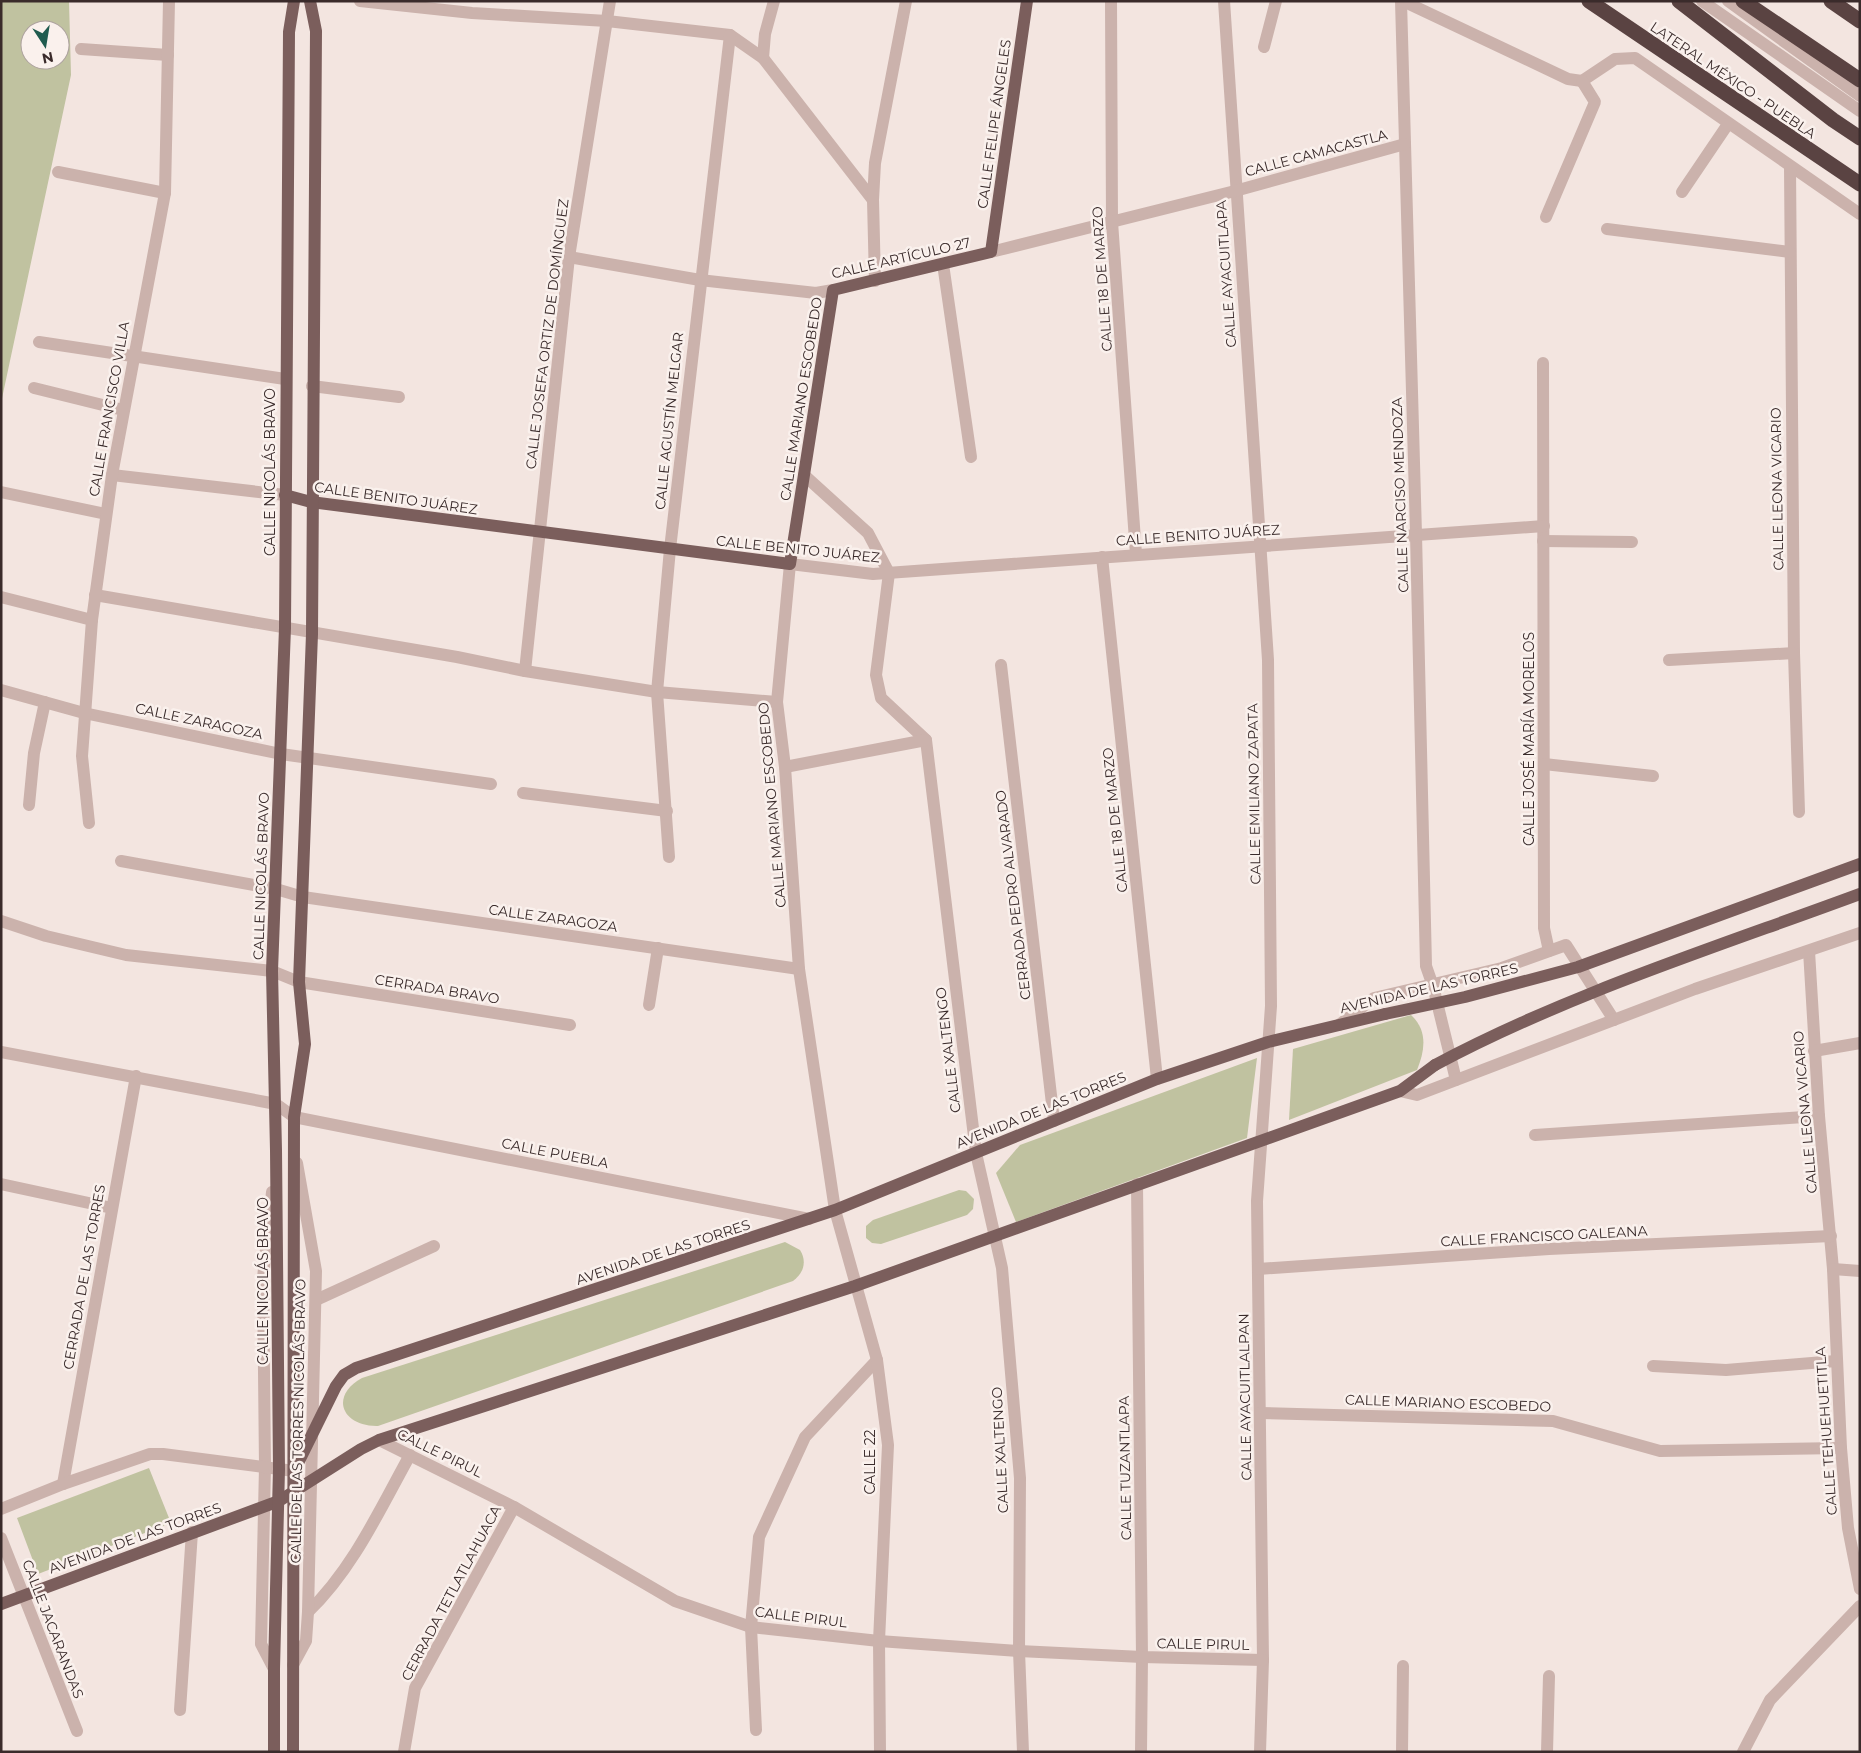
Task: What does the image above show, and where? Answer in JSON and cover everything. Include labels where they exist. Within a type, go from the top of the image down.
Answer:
[{"type":"highway","name":"LATERAL MÉXICO - PUEBLA","points":[[1589,1],[1860,184]]},
{"type":"highway","points":[[1679,1],[1833,120],[1860,138]]},
{"type":"highway","points":[[1743,1],[1860,80]]},
{"type":"highway","points":[[1831,1],[1860,21]]},
{"type":"main road","name":"CALLE NICOLÁS BRAVO","points":[[274,1752],[279,1469],[276,1104],[272,971],[285,628],[285,379],[289,32],[294,1]]},
{"type":"main road","points":[[292,1752],[294,1665],[294,1117],[305,1044],[299,982],[312,634],[312,386],[316,31],[310,1]]},
{"type":"main road","name":"CALLE FELIPE ÁNGELES","points":[[991,252],[1027,1]]},
{"type":"main road","name":"CALLE ARTÍCULO 27","points":[[833,290],[991,252]]},
{"type":"main road","name":"CALLE MARIANO ESCOBEDO","points":[[790,564],[833,290]]},
{"type":"main road","name":"CALLE BENITO JUÁREZ","points":[[285,495],[312,502],[790,564]]},
{"type":"main road","name":"AVENIDA DE LAS TORRES","points":[[279,1500],[336,1386],[344,1375],[356,1368],[835,1210],[1158,1080],[1268,1042],[1465,997],[1578,967],[1860,864]]},
{"type":"main road","name":"AVENIDA DE LAS TORRES","points":[[1,1604],[264,1507],[279,1500],[379,1440],[855,1286],[1400,1091],[1435,1065],[1483,1039],[1584,997],[1860,894]]},
{"type":"street","name":"CALLE FRANCISCO VILLA","points":[[89,824],[82,756],[92,620],[112,475],[165,193],[169,1]]},
{"type":"street","points":[[360,1],[473,7],[730,35],[763,58],[873,200]]},
{"type":"street","name":"CALLE JOSEFA ORTIZ DE DOMÍNGUEZ","points":[[525,671],[569,257],[610,1]]},
{"type":"street","points":[[763,58],[766,34],[774,1]]},
{"type":"street","points":[[875,281],[873,200],[875,163],[906,1]]},
{"type":"street","name":"CALLE 18 DE MARZO","points":[[1111,1],[1112,222],[1136,554]]},
{"type":"street","name":"CALLE AYACUITLAPA","points":[[1224,1],[1260,545]]},
{"type":"street","points":[[1264,48],[1276,1]]},
{"type":"street","points":[[1402,1],[1568,80],[1582,81],[1615,59],[1635,58],[1860,214]]},
{"type":"street","name":"CALLE NARCISO MENDOZA","points":[[1402,1],[1426,966],[1433,986],[1456,1080]]},
{"type":"street","points":[[1702,1],[1860,111]]},
{"type":"street","points":[[1728,1],[1860,96]]},
{"type":"street","name":"CALLE AGUSTÍN MELGAR","points":[[669,856],[657,692],[670,549],[730,35]]},
{"type":"street","points":[[81,50],[168,55]]},
{"type":"street","points":[[1546,217],[1595,102],[1582,81]]},
{"type":"street","points":[[1682,192],[1728,124]]},
{"type":"street","name":"CALLE CAMACASTLA","points":[[1236,191],[1405,144]]},
{"type":"street","name":"CALLE LEONA VICARIO","points":[[1790,167],[1794,653],[1799,812]]},
{"type":"street","points":[[58,172],[165,193]]},
{"type":"street","name":"CALLE ARTÍCULO 27","points":[[991,252],[1236,191]]},
{"type":"street","points":[[1607,229],[1790,252]]},
{"type":"street","name":"CALLE ARTÍCULO 27","points":[[569,257],[700,280],[816,293],[833,290]]},
{"type":"street","points":[[944,264],[971,457]]},
{"type":"street","points":[[39,342],[133,358],[285,379]]},
{"type":"street","name":"CALLE JOSÉ MARÍA MORELOS","points":[[1543,363],[1544,928],[1549,951]]},
{"type":"street","points":[[312,386],[399,397]]},
{"type":"street","points":[[34,388],[124,410]]},
{"type":"street","name":"CALLE BENITO JUÁREZ","points":[[112,475],[285,495]]},
{"type":"street","points":[[804,475],[868,533],[889,573],[876,675],[881,698],[926,740]]},
{"type":"street","points":[[1,492],[106,514]]},
{"type":"street","name":"CALLE BENITO JUÁREZ","points":[[790,564],[873,574],[1544,526]]},
{"type":"street","points":[[1544,541],[1632,542]]},
{"type":"street","name":"CALLE EMILIANO ZAPATA","points":[[1260,545],[1268,660],[1271,996],[1268,1042]]},
{"type":"street","name":"CALLE 18 DE MARZO","points":[[1102,557],[1158,1080]]},
{"type":"street","name":"CALLE MARIANO ESCOBEDO","points":[[790,564],[777,702],[785,767],[799,969],[835,1210],[855,1286]]},
{"type":"street","points":[[95,595],[312,634],[457,657],[525,671],[657,692],[777,702]]},
{"type":"street","points":[[1,597],[92,620]]},
{"type":"street","points":[[1670,660],[1794,653]]},
{"type":"street","name":"CERRADA PEDRO ALVARADO","points":[[1001,665],[1054,1122]]},
{"type":"street","name":"CALLE ZARAGOZA","points":[[1,690],[84,712],[307,759]]},
{"type":"street","points":[[29,805],[34,753],[45,702]]},
{"type":"street","points":[[785,767],[926,740]]},
{"type":"street","name":"CALLE XALTENGO","points":[[926,740],[976,1153],[1002,1268],[1020,1478],[1019,1651],[1022,1752]]},
{"type":"street","points":[[307,759],[491,784]]},
{"type":"street","points":[[1544,764],[1653,776]]},
{"type":"street","points":[[523,793],[667,811]]},
{"type":"street","name":"CALLE ZARAGOZA","points":[[122,860],[303,897],[799,969]]},
{"type":"street","points":[[1,921],[46,936],[126,955],[272,971],[299,982]]},
{"type":"street","points":[[1400,1091],[1417,1095],[1695,988],[1860,933]]},
{"type":"street","points":[[1339,1025],[1374,998],[1433,986],[1502,968],[1566,945],[1614,1020]]},
{"type":"street","points":[[649,1005],[658,948]]},
{"type":"street","name":"CALLE LEONA VICARIO","points":[[1810,951],[1814,1051],[1833,1269]]},
{"type":"street","name":"CERRADA BRAVO","points":[[299,982],[570,1025]]},
{"type":"street","name":"CALLE AYACUITLALPAN","points":[[1260,1752],[1263,1660],[1257,1201],[1268,1042]]},
{"type":"street","points":[[1814,1051],[1860,1043]]},
{"type":"street","points":[[1,1052],[136,1076],[276,1104],[294,1117]]},
{"type":"street","name":"CERRADA DE LAS TORRES","points":[[63,1484],[136,1076]]},
{"type":"street","points":[[1535,1135],[1819,1116]]},
{"type":"street","name":"CALLE PUEBLA","points":[[294,1117],[809,1219]]},
{"type":"street","name":"CALLE DE LAS TORRES NICOLÁS BRAVO","points":[[294,1665],[306,1640],[308,1612],[312,1479],[311,1433],[316,1300],[316,1271],[295,1146]]},
{"type":"street","points":[[274,1669],[261,1644],[265,1467],[263,1278],[276,1150]]},
{"type":"street","points":[[1,1184],[112,1208]]},
{"type":"street","name":"CALLE TUZANTLAPA","points":[[1137,1184],[1142,1657],[1140,1752]]},
{"type":"street","name":"CALLE FRANCISCO GALEANA","points":[[1258,1269],[1549,1249],[1831,1236]]},
{"type":"street","points":[[316,1300],[434,1246]]},
{"type":"street","points":[[1833,1269],[1860,1271]]},
{"type":"street","name":"CALLE TEHUEHUETITLA","points":[[1833,1269],[1841,1448],[1848,1528],[1860,1589]]},
{"type":"street","name":"CALLE 22","points":[[855,1286],[877,1360],[888,1445],[880,1641]]},
{"type":"street","points":[[756,1730],[750,1627],[759,1537],[805,1437],[877,1360]]},
{"type":"street","points":[[1653,1366],[1726,1370],[1836,1361]]},
{"type":"street","name":"CALLE MARIANO ESCOBEDO","points":[[1260,1413],[1553,1421],[1660,1451],[1841,1448]]},
{"type":"street","name":"CALLE PIRUL","points":[[379,1440],[514,1507],[676,1600],[750,1627],[880,1641],[1019,1651],[1263,1660]]},
{"type":"street","points":[[1,1509],[63,1484],[150,1454],[163,1454],[294,1471]]},
{"type":"street","points":[[308,1612],[319,1602],[356,1552],[410,1455]]},
{"type":"street","name":"CERRADA TETLATLAHUACA","points":[[404,1752],[415,1688],[514,1507]]},
{"type":"street","points":[[180,1710],[192,1532]]},
{"type":"street","name":"CALLE JACARANDAS","points":[[1,1538],[77,1731]]},
{"type":"street","points":[[1743,1752],[1770,1700],[1860,1606]]},
{"type":"street","points":[[880,1641],[880,1752]]},
{"type":"street","points":[[1402,1752],[1404,1666]]},
{"type":"street","points":[[1547,1752],[1549,1676]]},
{"type":"green space","points":[[1,1],[69,1],[70,20],[20,20],[20,70],[70,70],[70,38],[71,75],[1,403]]},
{"type":"green space","points":[[1411,1015],[1420,1028],[1423,1041],[1422,1055],[1417,1070],[1289,1120],[1293,1049]]},
{"type":"green space","points":[[1257,1058],[1247,1138],[1016,1222],[996,1173],[1020,1145]]},
{"type":"green space","points":[[959,1190],[966,1191],[974,1199],[973,1209],[967,1215],[881,1244],[872,1243],[866,1238],[866,1226],[873,1220]]},
{"type":"green space","points":[[785,1242],[800,1250],[803,1258],[802,1271],[793,1281],[378,1426],[366,1425],[356,1421],[348,1416],[344,1409],[343,1401],[346,1393],[352,1385],[362,1378]]},
{"type":"green space","points":[[149,1468],[171,1523],[38,1574],[17,1518]]}]
